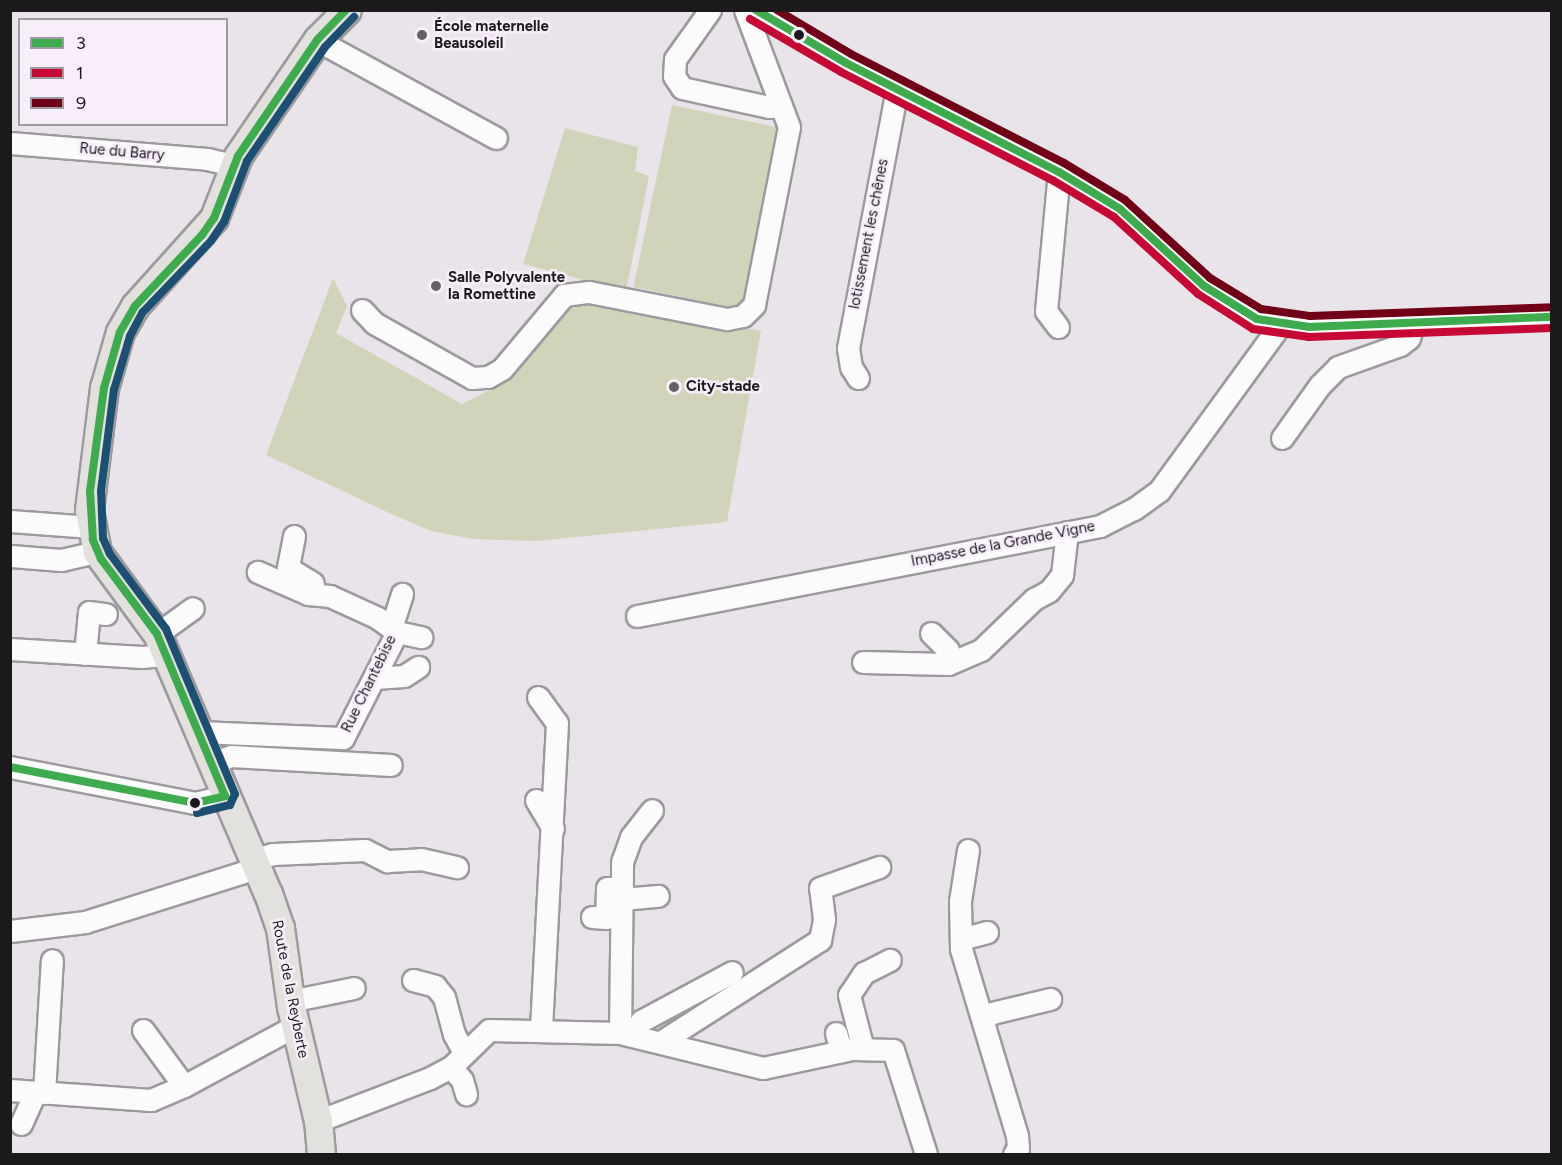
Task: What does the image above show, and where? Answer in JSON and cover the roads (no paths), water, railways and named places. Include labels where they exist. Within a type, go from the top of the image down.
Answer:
[{"type":"main road","points":[[94,540],[90,491],[104,388],[120,332],[135,306],[214,218],[233,165],[317,40],[339,13]]},
{"type":"main road","name":"Route de la Reyberte","points":[[94,540],[161,644],[280,928],[292,1013],[318,1121],[321,1155]]},
{"type":"street","points":[[710,10],[675,59],[674,76],[682,88],[769,107],[781,106]]},
{"type":"street","points":[[362,310],[374,323],[472,378],[488,377],[502,369],[564,295],[589,291],[727,319],[743,316],[754,305],[789,127],[745,10]]},
{"type":"street","points":[[755,10],[897,88],[1059,172],[1120,209],[1230,305],[1257,319],[1281,324],[1413,324],[1551,317]]},
{"type":"street","points":[[317,40],[496,138]]},
{"type":"street","name":"lotissement les chênes","points":[[858,378],[851,367],[848,348],[897,88]]},
{"type":"street","name":"Rue du Barry","points":[[10,143],[207,159],[233,165]]},
{"type":"street","points":[[1058,327],[1046,311],[1059,172]]},
{"type":"street","name":"Impasse de la Grande Vigne","points":[[637,616],[1100,526],[1134,509],[1159,491],[1281,324]]},
{"type":"street","points":[[1282,438],[1320,385],[1338,367],[1400,345],[1409,338],[1413,324]]},
{"type":"street","points":[[10,521],[94,540]]},
{"type":"street","points":[[863,662],[948,664],[981,650],[1034,599],[1049,591],[1062,575],[1067,532]]},
{"type":"street","points":[[294,536],[288,568],[330,596]]},
{"type":"street","points":[[11,556],[61,560],[94,540]]},
{"type":"street","points":[[258,572],[308,594],[330,596]]},
{"type":"street","points":[[402,594],[394,630],[421,637]]},
{"type":"street","name":"Rue Chantebise","points":[[198,732],[343,738],[374,678],[394,630],[330,596]]},
{"type":"street","points":[[10,649],[142,657],[161,644],[193,608]]},
{"type":"street","points":[[85,654],[89,612],[106,614]]},
{"type":"street","points":[[931,633],[948,650],[948,664]]},
{"type":"street","points":[[374,678],[404,676],[418,667]]},
{"type":"street","points":[[538,697],[557,723],[541,1029]]},
{"type":"street","points":[[553,828],[564,807],[571,726]]},
{"type":"street","points":[[211,763],[231,756],[391,765]]},
{"type":"street","points":[[10,767],[195,803],[225,796]]},
{"type":"street","points":[[536,800],[553,828]]},
{"type":"street","points":[[626,1034],[622,861],[631,837],[652,810]]},
{"type":"street","points":[[10,931],[85,922],[254,864],[273,854],[371,853],[417,848]]},
{"type":"street","points":[[968,850],[960,901],[962,939],[1017,1136],[1018,1148],[1014,1155]]},
{"type":"street","points":[[371,853],[387,861],[421,859],[457,867]]},
{"type":"street","points":[[662,1041],[820,940],[824,919],[820,888],[879,867]]},
{"type":"street","points":[[592,916],[606,918],[607,888],[622,893],[658,896]]},
{"type":"street","points":[[962,939],[987,932]]},
{"type":"street","points":[[21,1124],[39,1093],[52,960]]},
{"type":"street","points":[[863,1049],[858,999],[849,995],[864,973],[890,960]]},
{"type":"street","points":[[626,1034],[641,1020],[732,972]]},
{"type":"street","points":[[413,980],[435,986],[444,997],[466,1094]]},
{"type":"street","points":[[10,1090],[151,1100],[184,1086],[292,1013],[354,988]]},
{"type":"street","points":[[984,1019],[992,1013],[1050,999]]},
{"type":"street","points":[[143,1029],[184,1086]]},
{"type":"street","points":[[318,1121],[457,1060],[489,1030],[541,1029],[626,1034],[662,1041],[763,1068],[838,1042],[863,1049],[893,1050],[926,1155]]},
{"type":"place","name":"École maternelle Beausoleil","points":[[422,35]]},
{"type":"place","name":"Salle Polyvalente la Romettine","points":[[436,286]]},
{"type":"place","name":"City-stade","points":[[674,387]]}]
